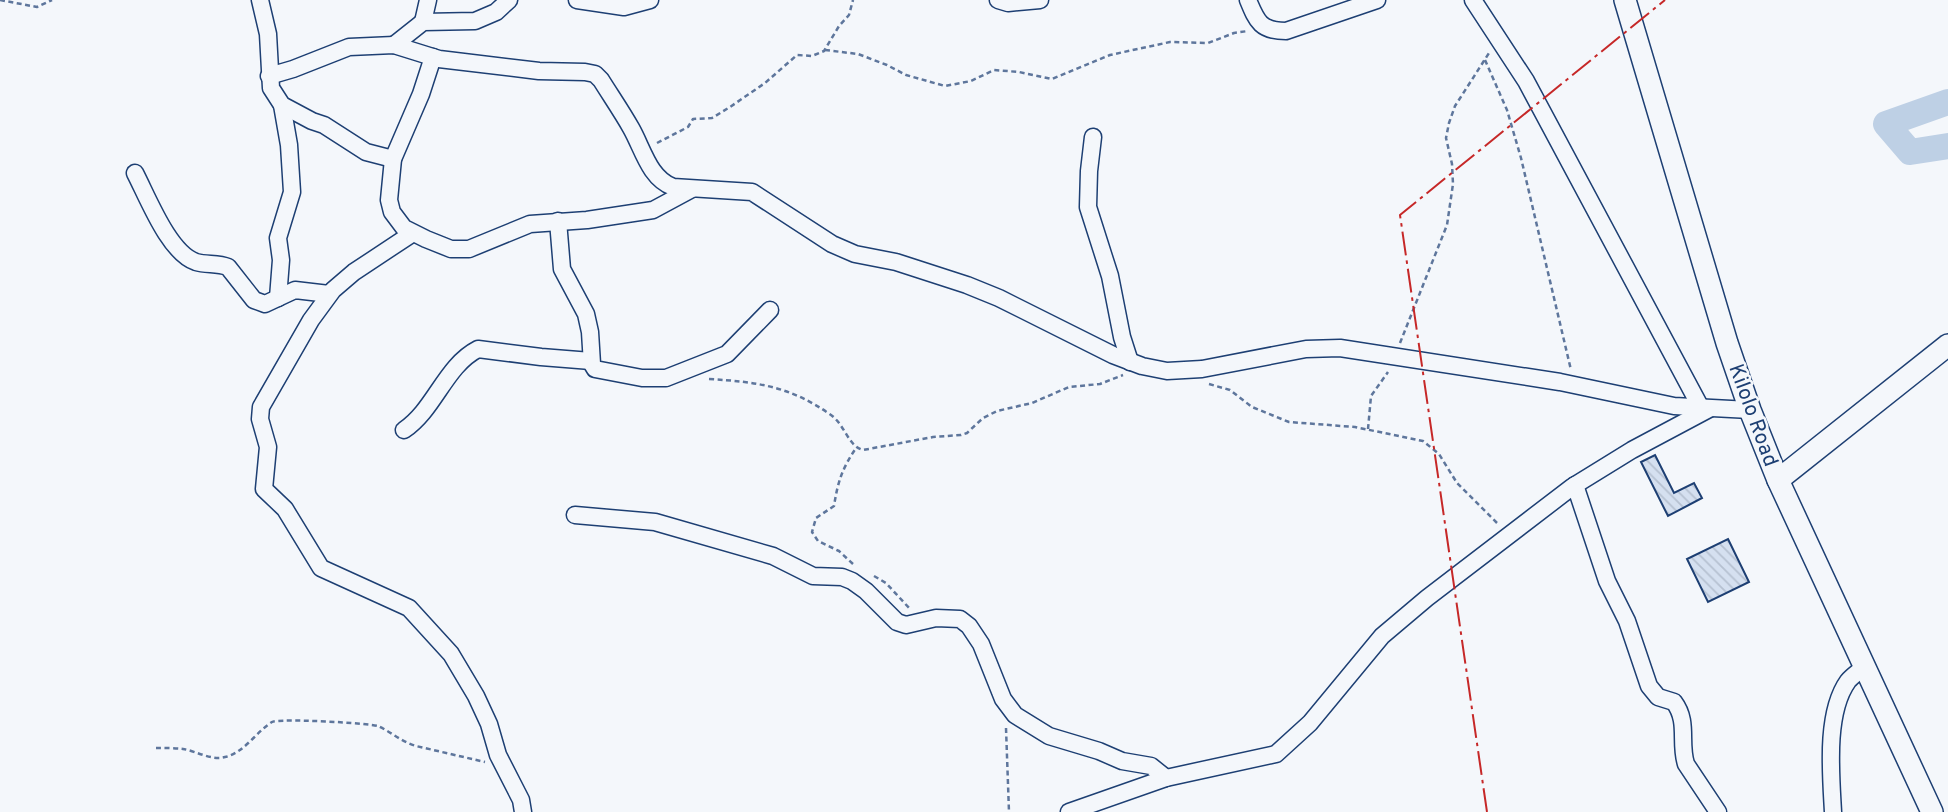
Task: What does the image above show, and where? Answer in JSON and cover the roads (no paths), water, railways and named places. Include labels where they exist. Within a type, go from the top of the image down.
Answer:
[{"type":"main road","name":"Kilolo Road","points":[[1625,0],[1723,329],[1750,410],[1778,480],[1932,812]]},
{"type":"main road","points":[[1778,480],[1948,345]]},
{"type":"street","points":[[260,0],[268,34],[269,76],[273,94],[282,105],[324,125],[366,152],[393,159]]},
{"type":"street","points":[[394,46],[422,23],[428,0]]},
{"type":"street","points":[[422,23],[475,21],[496,12],[509,0]]},
{"type":"street","points":[[577,0],[624,7],[650,0]]},
{"type":"street","points":[[998,0],[1007,4],[1040,0]]},
{"type":"street","points":[[1248,0],[1256,20],[1272,31],[1286,31],[1377,0]]},
{"type":"street","points":[[1473,0],[1550,125],[1706,408]]},
{"type":"street","points":[[269,76],[349,47],[394,46],[439,60],[595,74],[651,167],[665,184],[673,187],[752,192],[832,244],[855,254],[897,262],[967,285],[1136,364],[1167,372],[1202,369],[1306,349],[1340,348],[1575,386],[1674,406],[1750,410]]},
{"type":"street","points":[[433,57],[393,159],[389,200],[392,212],[404,228],[413,233],[451,249],[469,249],[521,227],[653,210],[696,187]]},
{"type":"street","points":[[278,298],[281,261],[278,238],[292,192],[289,145],[282,105]]},
{"type":"street","points":[[1093,137],[1088,171],[1088,207],[1110,276],[1122,337],[1136,364]]},
{"type":"street","points":[[135,173],[171,243],[182,254],[196,262],[228,267],[260,304],[295,290],[330,294]]},
{"type":"street","points":[[558,221],[562,269],[588,321],[593,367],[642,378],[666,378],[727,354],[770,310]]},
{"type":"street","points":[[413,233],[354,272],[330,294],[311,320],[261,407],[260,419],[268,447],[264,489],[285,509],[321,568],[410,608],[451,654],[489,724],[504,768],[521,800],[523,812]]},
{"type":"street","points":[[404,430],[418,419],[461,360],[478,349],[592,361]]},
{"type":"street","points":[[1069,812],[1166,778],[1276,754],[1310,723],[1382,636],[1427,598],[1575,485],[1706,408]]},
{"type":"street","points":[[1575,485],[1607,581],[1627,621],[1649,686],[1658,698],[1674,702],[1682,714],[1683,755],[1686,764],[1718,812]]},
{"type":"street","points":[[575,515],[655,522],[773,556],[813,576],[852,581],[866,590],[897,622],[906,625],[936,618],[960,619],[969,626],[991,666],[1007,707],[1030,726],[1049,736],[1122,761],[1151,766],[1166,778]]},
{"type":"street","points":[[1833,812],[1830,758],[1836,712],[1850,678],[1866,666]]},
{"type":"waterway","points":[[1948,102],[1886,124],[1910,152],[1948,146]]}]
